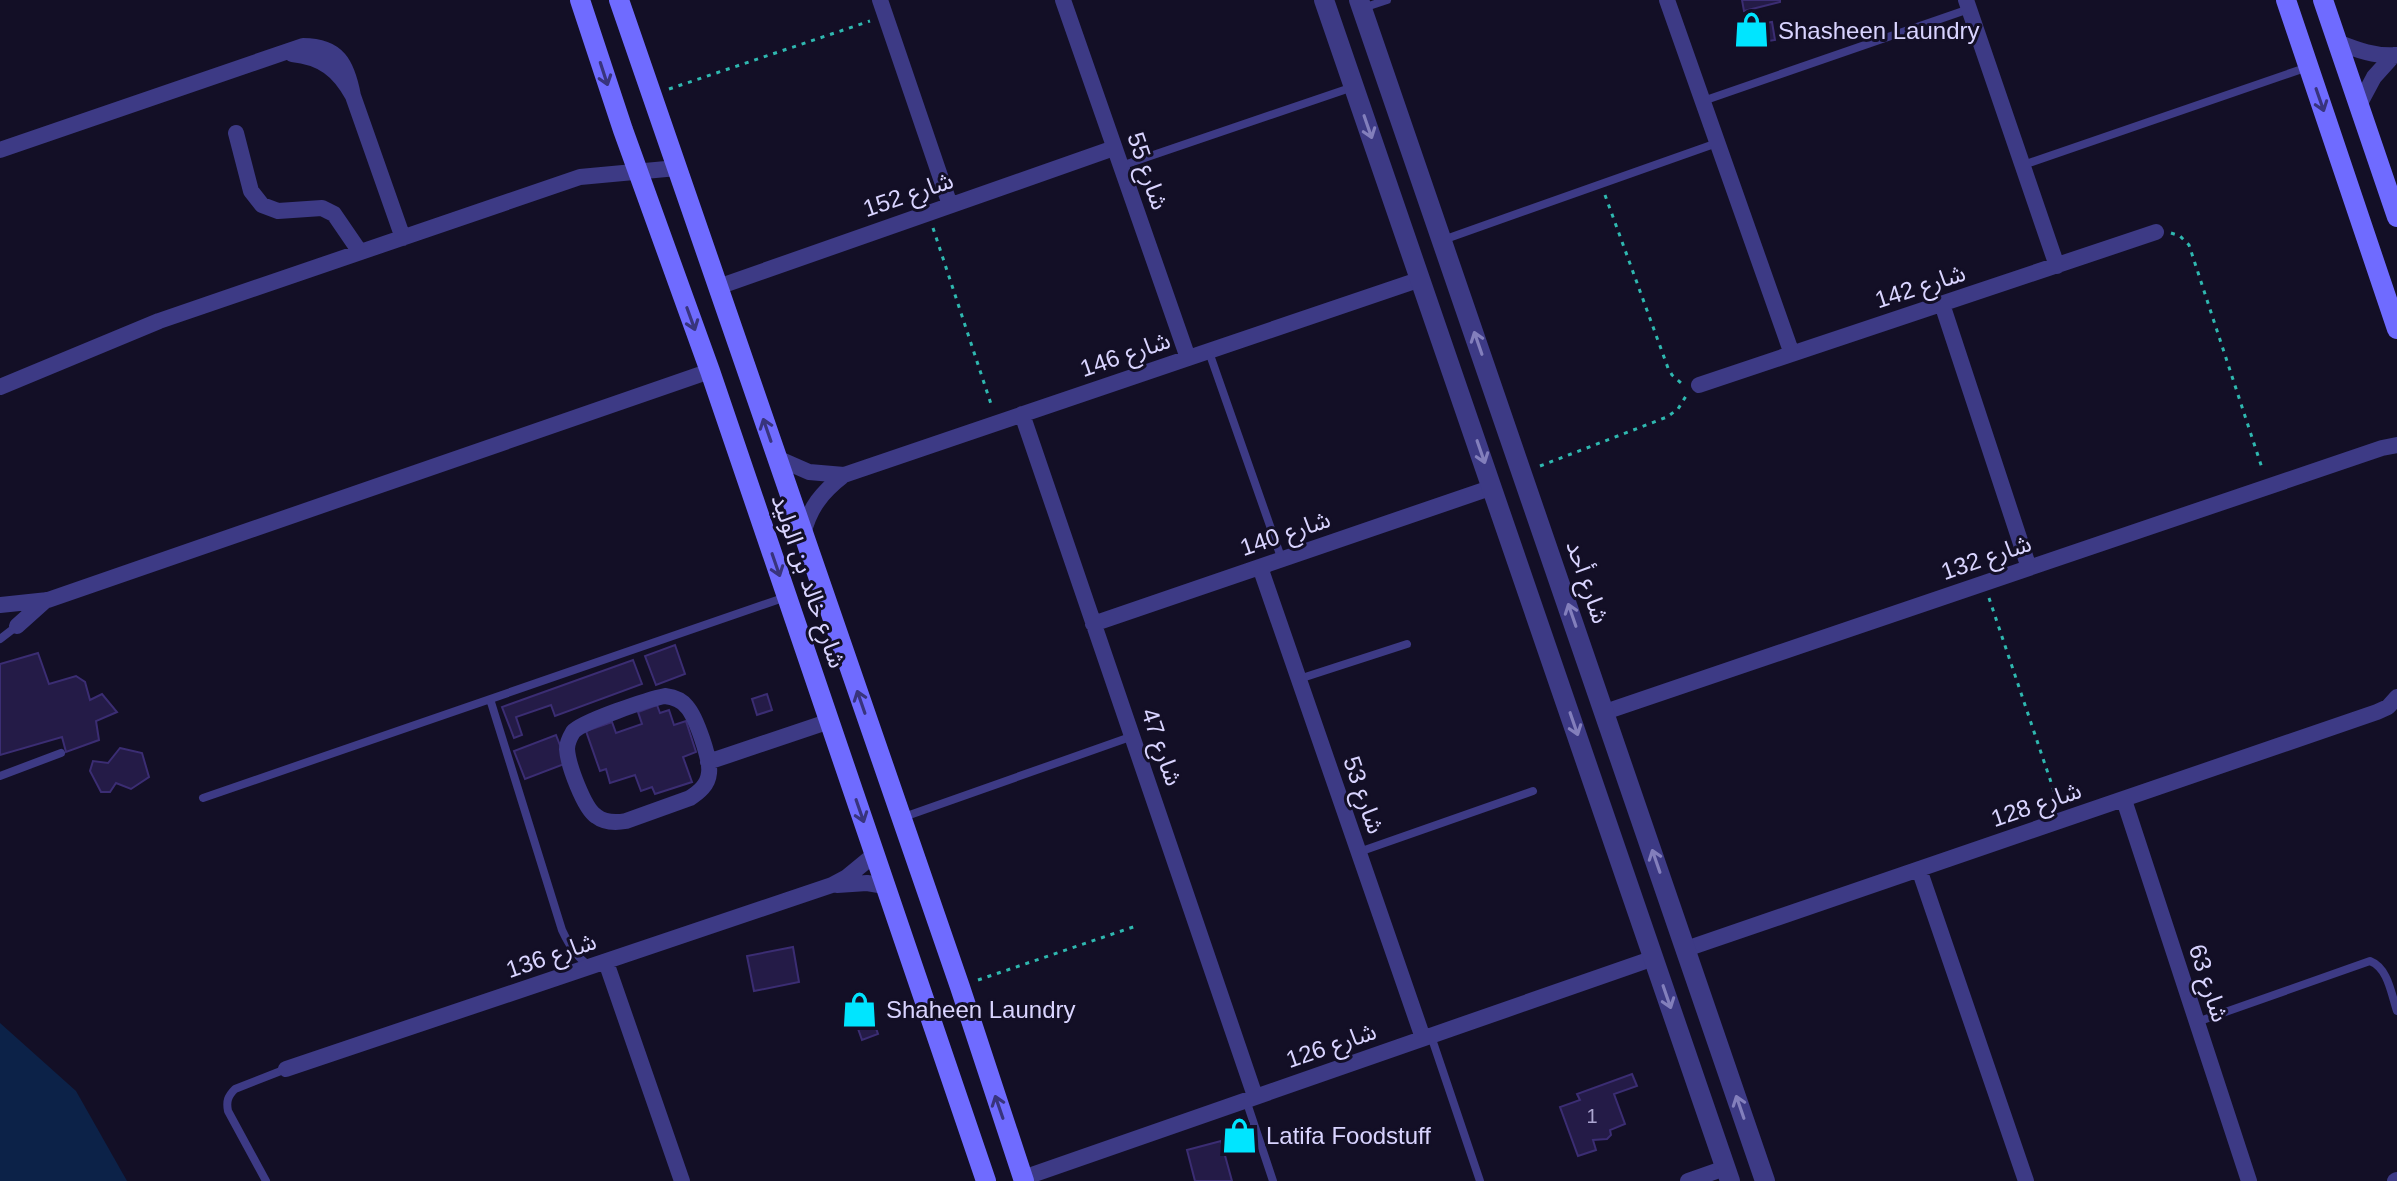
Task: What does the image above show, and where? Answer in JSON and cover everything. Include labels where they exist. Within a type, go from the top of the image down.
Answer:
[{"type":"main road","name":"شارع خالد بن الوليد","points":[[580,0],[986,1181]]},
{"type":"main road","name":"شارع خالد بن الوليد","points":[[619,0],[1024,1180]]},
{"type":"main road","points":[[2286,0],[2388,277],[2396,324]]},
{"type":"main road","points":[[2323,0],[2397,217]]},
{"type":"main road","points":[[903,937],[924,943],[930,940],[938,927]]},
{"type":"main road","points":[[920,986],[933,969],[941,968],[957,981]]},
{"type":"street","name":"شارع 55","points":[[1063,0],[1188,358]]},
{"type":"street","points":[[1324,0],[1728,1174],[1688,1181]]},
{"type":"street","points":[[1667,0],[1792,354]]},
{"type":"street","name":"شارع أحد","points":[[1361,4],[1765,1181]]},
{"type":"street","points":[[1968,4],[2057,266]]},
{"type":"street","points":[[882,8],[950,205]]},
{"type":"street","points":[[2337,42],[2366,53],[2396,55]]},
{"type":"street","points":[[0,150],[303,46],[316,46],[338,57],[345,66],[403,238]]},
{"type":"street","points":[[2359,105],[2374,77],[2396,55]]},
{"type":"street","points":[[236,133],[251,191],[262,205],[278,211],[322,208],[334,214],[360,252]]},
{"type":"street","name":"شارع 152","points":[[718,287],[1114,148]]},
{"type":"street","points":[[0,387],[159,321],[580,177],[677,168]]},
{"type":"street","name":"شارع 142","points":[[1695,385],[2156,232]]},
{"type":"street","name":"شارع 146","points":[[803,535],[807,517],[816,500],[844,475],[1421,279]]},
{"type":"street","points":[[1942,304],[2029,568]]},
{"type":"street","points":[[0,605],[48,600],[710,371]]},
{"type":"street","points":[[1463,398],[1469,385],[1476,381],[1492,384]]},
{"type":"street","name":"شارع 47","points":[[1022,414],[1133,736],[1251,1098]]},
{"type":"street","name":"شارع 132","points":[[1605,712],[2389,446],[2397,438]]},
{"type":"street","name":"شارع 146","points":[[777,458],[809,472],[844,475]]},
{"type":"street","name":"شارع 140","points":[[1093,624],[1493,487]]},
{"type":"street","name":"شارع 53","points":[[1260,567],[1358,852],[1426,1037]]},
{"type":"street","points":[[17,626],[48,600]]},
{"type":"street","points":[[673,697],[688,707],[708,762],[706,783],[690,798],[626,821],[606,821],[597,817],[585,802],[569,759],[568,742],[577,728],[585,724],[656,698],[673,697]]},
{"type":"street","name":"شارع 128","points":[[1686,949],[2377,712],[2388,707],[2397,697]]},
{"type":"street","points":[[708,762],[830,721]]},
{"type":"street","name":"شارع 63","points":[[2124,800],[2249,1181]]},
{"type":"street","name":"شارع 136","points":[[286,1069],[832,885],[875,854]]},
{"type":"street","points":[[1919,869],[2026,1181]]},
{"type":"street","name":"شارع 136","points":[[832,885],[867,883],[885,886]]},
{"type":"street","points":[[1644,930],[1651,934],[1666,933],[1675,919]]},
{"type":"street","name":"شارع 126","points":[[1024,1180],[1654,958]]},
{"type":"street","points":[[598,964],[682,1181]]},
{"type":"lane","points":[[1361,4],[1387,0]]},
{"type":"lane","points":[[1702,101],[1968,4]]},
{"type":"lane","points":[[2023,165],[2309,67]]},
{"type":"lane","points":[[1121,166],[1354,87]]},
{"type":"lane","points":[[1443,240],[1717,143]]},
{"type":"lane","points":[[1209,351],[1282,560]]},
{"type":"lane","points":[[203,798],[787,597]]},
{"type":"lane","points":[[0,639],[17,626]]},
{"type":"lane","points":[[1298,680],[1407,644]]},
{"type":"lane","points":[[490,699],[568,945],[578,957],[598,964]]},
{"type":"lane","points":[[901,818],[1133,736]]},
{"type":"lane","points":[[0,776],[61,753]]},
{"type":"lane","points":[[1358,852],[1533,791]]},
{"type":"lane","points":[[2197,1022],[2370,961],[2379,965],[2384,973],[2397,1011]]},
{"type":"lane","points":[[1426,1037],[1480,1181]]},
{"type":"lane","points":[[266,1181],[228,1111],[227,1103],[235,1089],[286,1069]]},
{"type":"lane","points":[[1251,1098],[1273,1181]]},
{"type":"path","points":[[652,94],[882,8]]},
{"type":"path","points":[[1523,473],[1667,417],[1678,409],[1695,385],[1677,380],[1668,368],[1601,184]]},
{"type":"path","points":[[928,213],[997,423]]},
{"type":"path","points":[[2156,232],[2180,236],[2189,245],[2268,486]]},
{"type":"path","points":[[1984,583],[2064,820]]},
{"type":"path","points":[[957,981],[1136,926]]},
{"type":"water","points":[[0,1023],[76,1091],[127,1181],[0,1181]]},
{"type":"building","points":[[1742,0],[1780,0],[1780,2],[1744,11]]},
{"type":"building","points":[[1772,22],[1775,40],[1749,44],[1747,26]]},
{"type":"building","points":[[675,645],[685,674],[656,685],[645,656]]},
{"type":"building","points":[[38,653],[49,684],[76,676],[85,682],[90,700],[102,694],[117,712],[96,721],[99,740],[66,752],[62,737],[0,755],[0,664]]},
{"type":"building","points":[[633,660],[642,684],[555,716],[551,705],[516,717],[522,735],[514,738],[502,707]]},
{"type":"building","points":[[767,694],[772,710],[757,715],[752,699]]},
{"type":"building","points":[[657,705],[660,713],[669,710],[674,725],[686,721],[696,752],[683,757],[692,782],[655,794],[652,787],[641,791],[635,775],[610,783],[606,769],[600,771],[586,731],[612,722],[616,733],[642,724],[638,712]]},
{"type":"building","points":[[556,735],[567,763],[525,779],[514,751]]},
{"type":"building","points":[[120,748],[142,753],[149,777],[131,789],[116,783],[110,792],[101,792],[90,771],[93,761],[108,763]]},
{"type":"building","points":[[793,947],[799,982],[754,991],[747,956]]},
{"type":"building","points":[[866,1000],[878,1034],[862,1040],[850,1006]]},
{"type":"building","points":[[1632,1074],[1637,1086],[1614,1094],[1625,1124],[1610,1130],[1611,1135],[1607,1139],[1593,1140],[1596,1150],[1578,1156],[1560,1107],[1580,1100],[1577,1094]]},
{"type":"building","points":[[1245,1126],[1252,1149],[1239,1153],[1232,1130]]},
{"type":"building","points":[[1221,1141],[1232,1181],[1195,1181],[1187,1150]]},
{"type":"place","name":"Shasheen Laundry","points":[[1752,30]]},
{"type":"place","name":"Shaheen Laundry","points":[[860,1009]]},
{"type":"place","name":"Latifa Foodstuff","points":[[1240,1135]]}]
